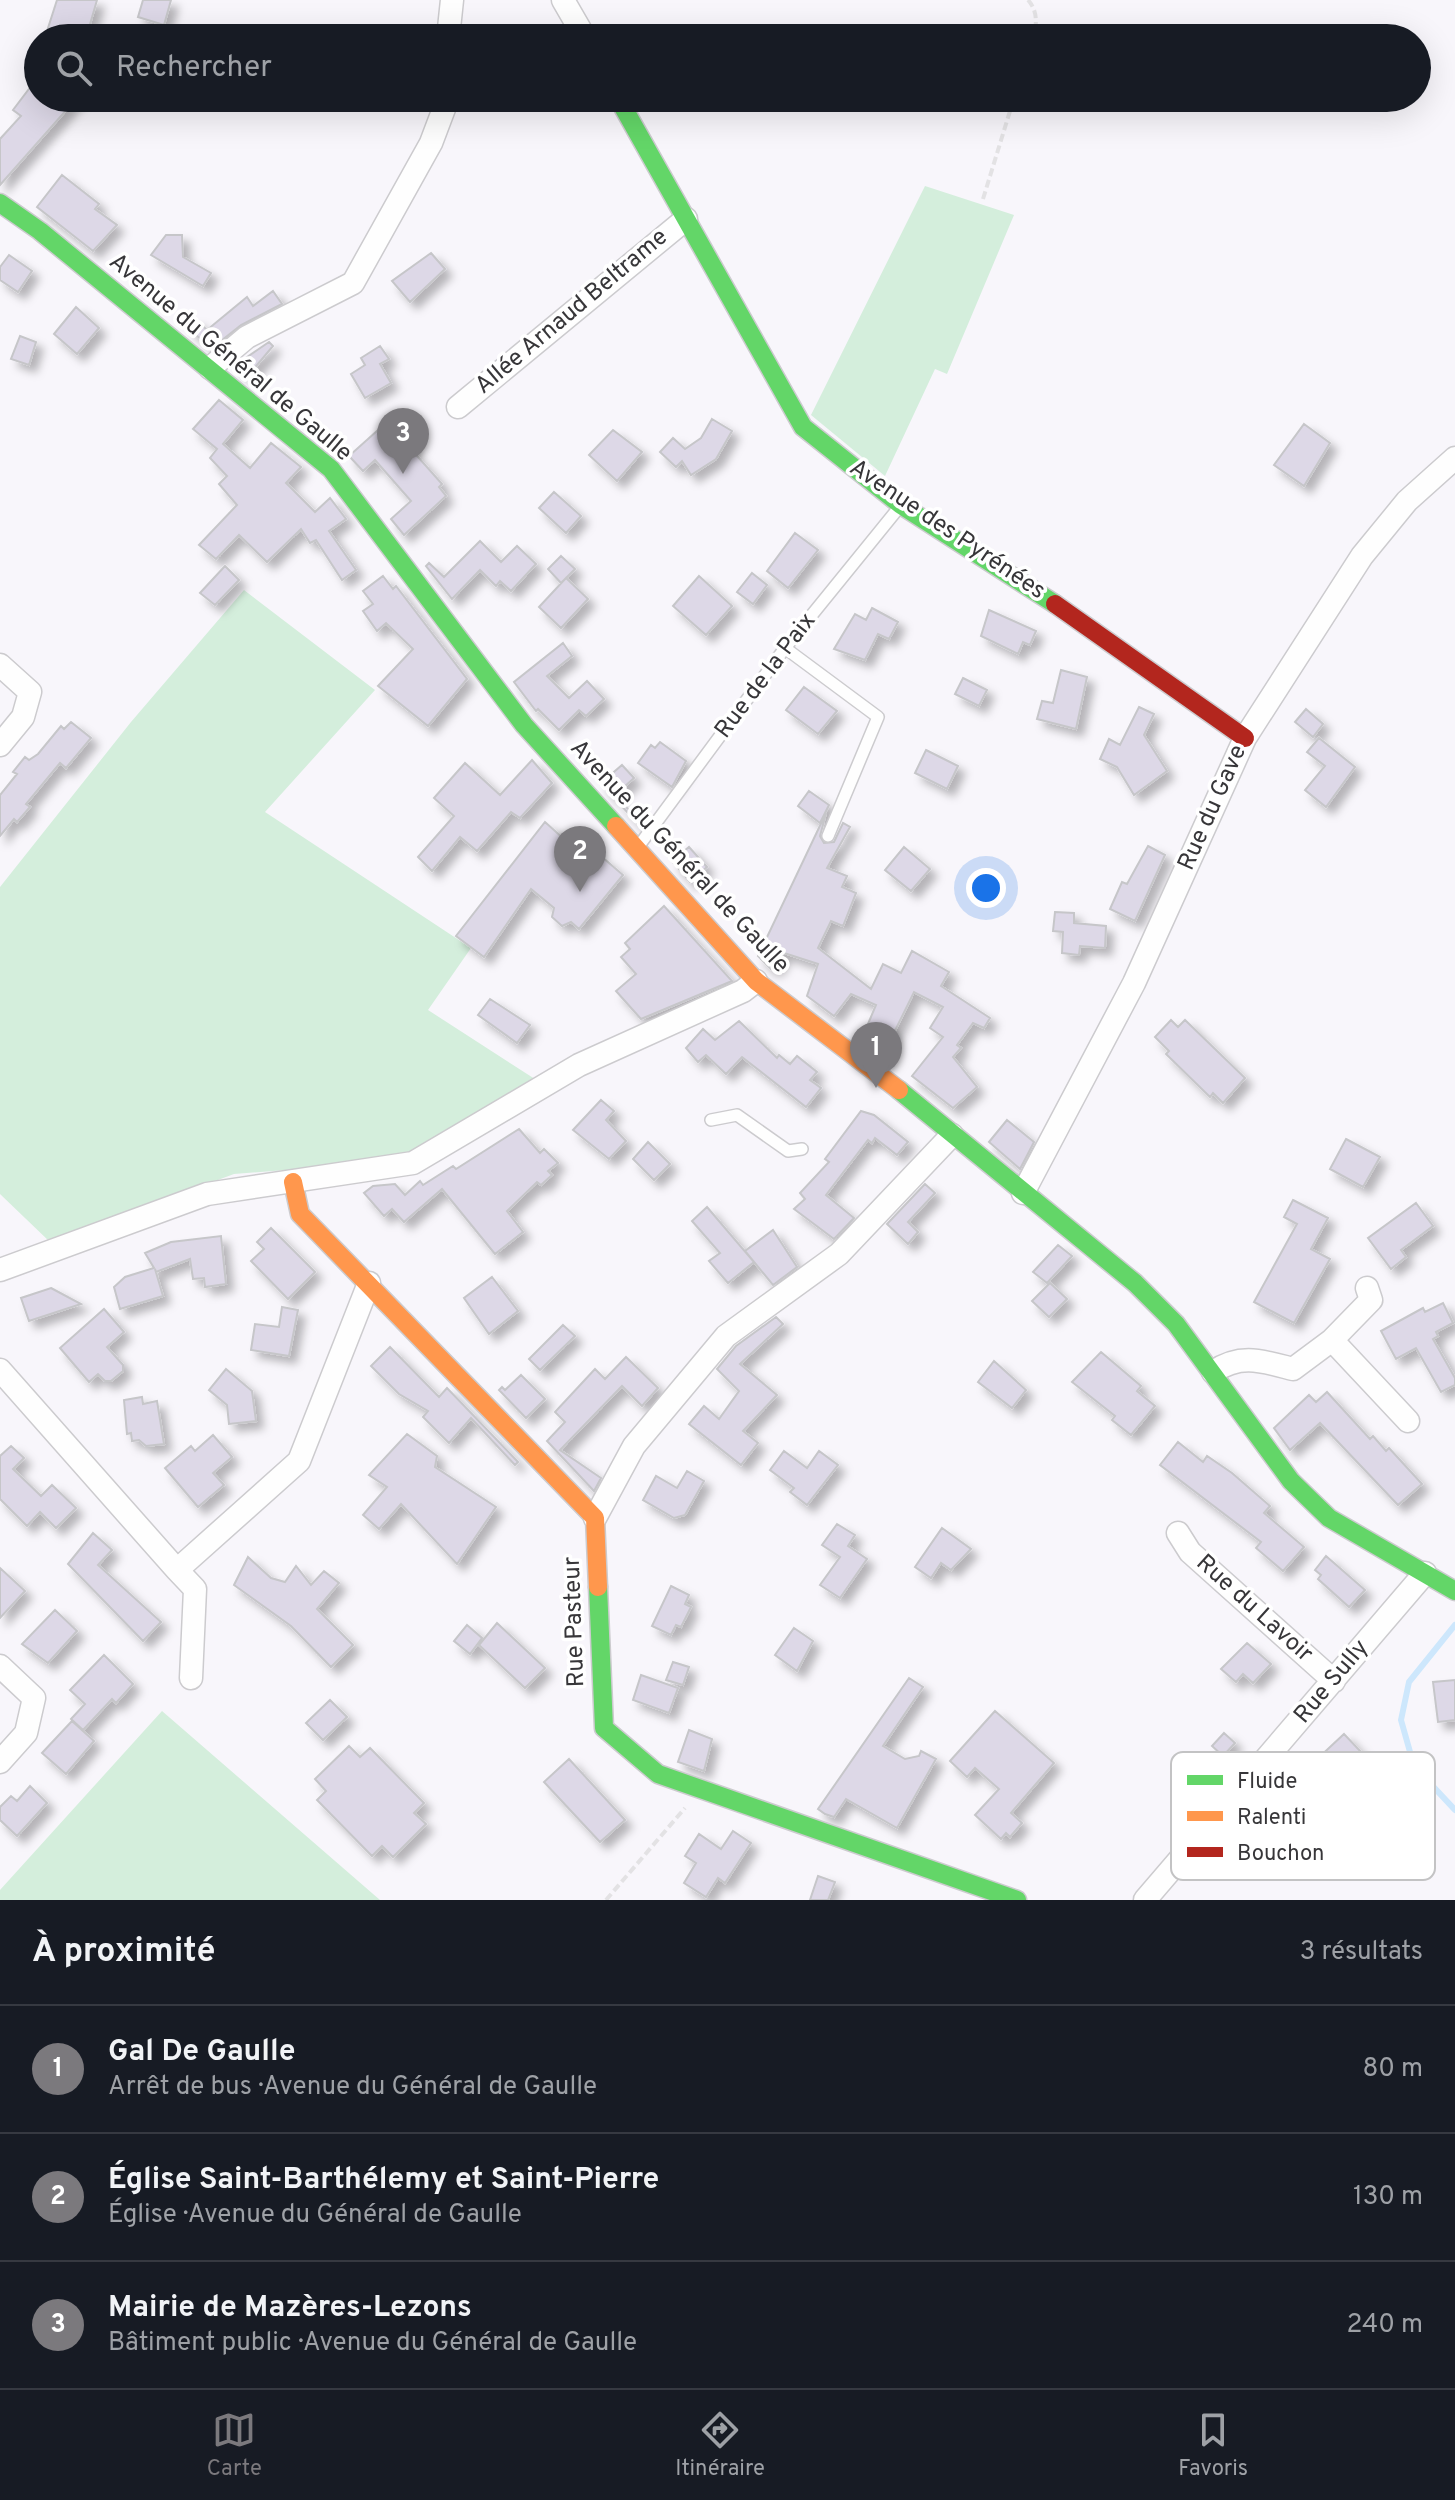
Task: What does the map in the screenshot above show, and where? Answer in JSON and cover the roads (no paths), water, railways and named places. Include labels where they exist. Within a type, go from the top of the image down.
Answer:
[{"type":"street","points":[[449,24],[452,0]]},
{"type":"street","points":[[563,0],[577,24]]},
{"type":"street","points":[[210,368],[247,337],[353,283],[388,227],[431,143],[443,112]]},
{"type":"street","name":"Avenue des Pyrénées","points":[[626,112],[803,427],[901,505],[1065,610],[1245,738]]},
{"type":"street","name":"Avenue du Général de Gaulle","points":[[0,203],[210,368],[331,469],[524,725],[756,981],[866,1062],[1135,1283],[1176,1324],[1291,1481],[1329,1518],[1454,1590]]},
{"type":"street","name":"Allée Arnaud Beltrame","points":[[458,407],[686,219]]},
{"type":"street","name":"Rue du Gave","points":[[1023,1193],[1134,983],[1245,738],[1362,556],[1407,501],[1455,458]]},
{"type":"street","points":[[0,665],[30,692],[23,717],[0,745]]},
{"type":"street","points":[[0,1270],[207,1194],[413,1163],[579,1065],[743,991],[756,981]]},
{"type":"street","points":[[293,1182],[300,1214],[595,1518],[634,1446],[726,1336],[839,1254],[952,1135]]},
{"type":"street","points":[[177,1570],[299,1461],[369,1283]]},
{"type":"street","points":[[1213,1372],[1226,1363],[1249,1357],[1293,1369],[1332,1340],[1371,1300],[1367,1288]]},
{"type":"street","points":[[1332,1340],[1408,1421]]},
{"type":"street","points":[[0,1370],[195,1589],[191,1678]]},
{"type":"street","name":"Rue Pasteur","points":[[595,1518],[604,1728],[658,1774],[1017,1900]]},
{"type":"street","name":"Rue du Lavoir","points":[[1178,1533],[1190,1552],[1334,1681]]},
{"type":"street","name":"Rue Sully","points":[[1273,1752],[1425,1573]]},
{"type":"street","points":[[0,1666],[34,1698],[26,1733],[0,1762]]},
{"type":"street","name":"Rue Sully","points":[[1145,1900],[1171,1870]]},
{"type":"lane","name":"Rue de la Paix","points":[[635,851],[785,648],[901,505]]},
{"type":"lane","points":[[785,648],[878,717],[828,836]]},
{"type":"lane","points":[[711,1120],[737,1115],[788,1151],[802,1149]]},
{"type":"waterway","points":[[1410,1752],[1401,1720],[1409,1682],[1455,1625]]},
{"type":"waterway","points":[[1435,1789],[1455,1810]]},
{"type":"place","name":"Mairie de Mazères-Lezons","points":[[403,474]]},
{"type":"place","name":"Église Saint-Barthélemy et Saint-Pierre","points":[[580,892]]},
{"type":"place","name":"Gal De Gaulle","points":[[876,1088]]}]
